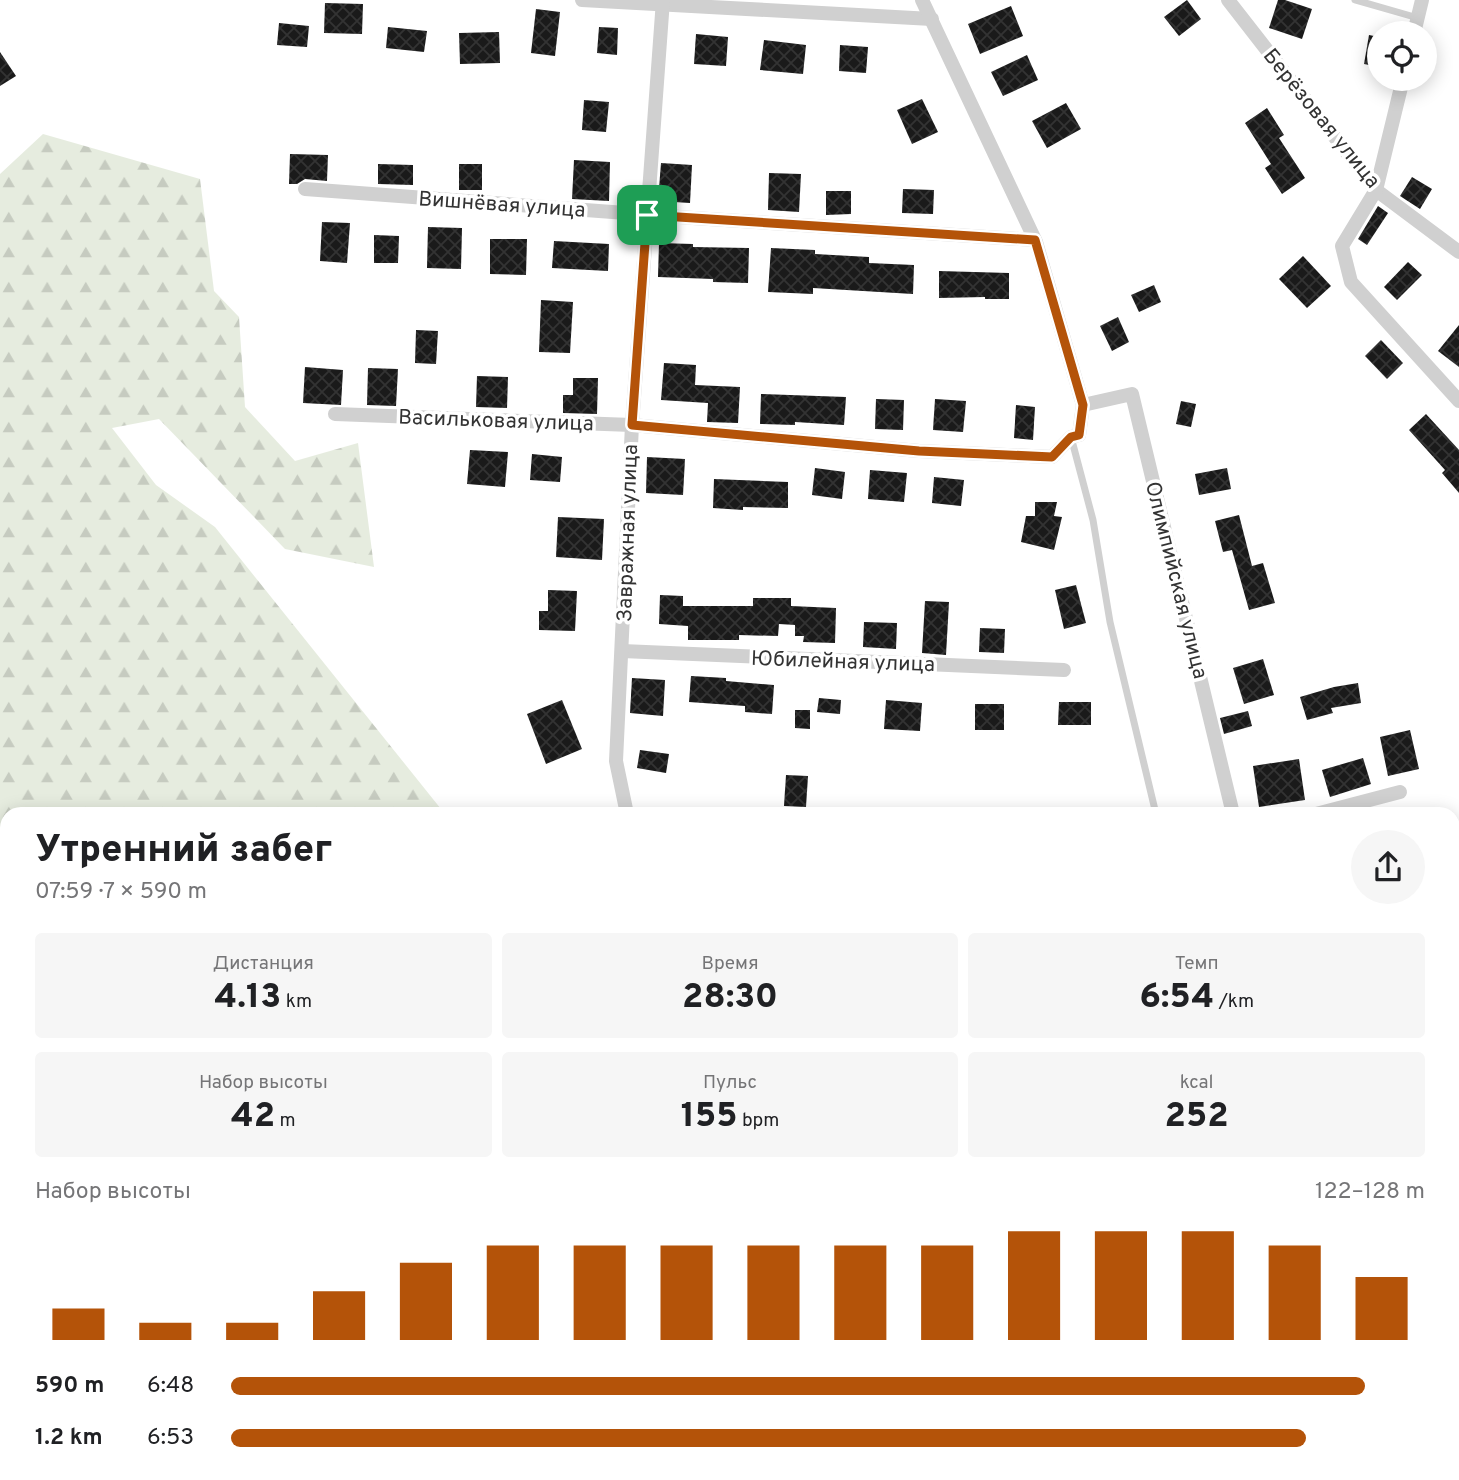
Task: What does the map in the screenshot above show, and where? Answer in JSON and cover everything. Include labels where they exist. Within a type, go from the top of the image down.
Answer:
[{"type":"street","points":[[582,0],[663,2],[932,19]]},
{"type":"street","points":[[922,0],[1035,240],[1083,405],[1079,435],[1071,437]]},
{"type":"street","points":[[1417,21],[1422,0]]},
{"type":"street","name":"Завражная улица","points":[[626,807],[616,761],[632,425],[663,2]]},
{"type":"street","name":"Берёзовая улица","points":[[1236,3],[1376,190],[1459,252]]},
{"type":"street","points":[[1400,91],[1376,190],[1342,246],[1351,282],[1459,401]]},
{"type":"street","name":"Вишнёвая улица","points":[[304,189],[1035,240]]},
{"type":"street","name":"Олимпийская улица","points":[[1083,405],[1132,394],[1231,807]]},
{"type":"street","name":"Васильковая улица","points":[[335,414],[632,425],[919,451],[1052,457],[1071,437]]},
{"type":"street","name":"Юбилейная улица","points":[[622,651],[1064,670]]},
{"type":"street","points":[[1343,807],[1400,792]]},
{"type":"lane","points":[[1355,0],[1418,18]]},
{"type":"lane","points":[[1071,437],[1093,520],[1110,622],[1154,807]]},
{"type":"green space","points":[[43,134],[200,179],[214,291],[239,317],[245,407],[295,461],[358,443],[374,567],[285,549],[159,419],[112,428],[156,485],[215,527],[439,807],[0,807],[0,174]]},
{"type":"building","points":[[1187,0],[1201,19],[1179,36],[1164,17]]},
{"type":"building","points":[[1278,0],[1312,9],[1302,39],[1269,28]]},
{"type":"building","points":[[325,3],[363,4],[362,34],[324,33]]},
{"type":"building","points":[[1011,6],[1023,36],[980,54],[968,24]]},
{"type":"building","points":[[536,9],[560,12],[555,56],[531,53]]},
{"type":"building","points":[[279,23],[309,26],[307,47],[277,45]]},
{"type":"building","points":[[388,27],[427,31],[424,52],[386,48]]},
{"type":"building","points":[[599,27],[618,28],[617,55],[597,53]]},
{"type":"building","points":[[499,32],[500,63],[460,64],[459,33]]},
{"type":"building","points":[[696,34],[728,37],[726,66],[694,64]]},
{"type":"building","points":[[764,40],[806,45],[803,74],[760,70]]},
{"type":"building","points":[[840,45],[868,47],[866,73],[839,71]]},
{"type":"building","points":[[0,52],[16,76],[0,86]]},
{"type":"building","points":[[1027,55],[1038,80],[1003,96],[991,72]]},
{"type":"building","points":[[922,99],[938,132],[912,144],[897,110]]},
{"type":"building","points":[[584,100],[609,102],[606,132],[582,130]]},
{"type":"building","points":[[1066,103],[1081,129],[1047,148],[1032,121]]},
{"type":"building","points":[[1267,108],[1284,135],[1279,138],[1305,178],[1282,194],[1265,168],[1271,164],[1245,123]]},
{"type":"building","points":[[290,154],[328,155],[327,181],[305,179],[297,184],[289,184]]},
{"type":"building","points":[[574,160],[610,162],[609,201],[572,199]]},
{"type":"building","points":[[661,163],[692,165],[690,203],[658,201]]},
{"type":"building","points":[[378,164],[413,165],[413,185],[378,184]]},
{"type":"building","points":[[459,164],[482,164],[482,190],[459,190]]},
{"type":"building","points":[[769,173],[801,174],[799,212],[768,210]]},
{"type":"building","points":[[1412,177],[1432,189],[1420,209],[1400,196]]},
{"type":"building","points":[[903,189],[934,190],[933,214],[902,213]]},
{"type":"building","points":[[826,191],[851,191],[851,214],[826,215]]},
{"type":"building","points":[[1378,206],[1388,213],[1367,245],[1358,239]]},
{"type":"building","points":[[322,222],[350,223],[347,263],[320,261]]},
{"type":"building","points":[[428,227],[462,228],[461,269],[427,268]]},
{"type":"building","points":[[374,235],[399,236],[398,263],[374,263]]},
{"type":"building","points":[[490,239],[527,239],[526,275],[490,274]]},
{"type":"building","points":[[554,241],[609,244],[608,271],[552,268]]},
{"type":"building","points":[[659,243],[693,244],[693,247],[749,248],[748,283],[658,277]]},
{"type":"building","points":[[771,248],[869,257],[869,263],[914,265],[913,294],[813,288],[813,294],[768,292]]},
{"type":"building","points":[[1303,256],[1331,286],[1307,308],[1279,279]]},
{"type":"building","points":[[1408,262],[1422,275],[1397,300],[1384,287]]},
{"type":"building","points":[[939,271],[1009,273],[1009,299],[939,298]]},
{"type":"building","points":[[1154,285],[1161,302],[1139,312],[1131,295]]},
{"type":"building","points":[[541,300],[573,302],[570,353],[539,352]]},
{"type":"building","points":[[1118,317],[1129,342],[1112,351],[1100,326]]},
{"type":"building","points":[[1459,325],[1459,367],[1438,351]]},
{"type":"building","points":[[416,330],[438,331],[436,364],[415,363]]},
{"type":"building","points":[[1381,340],[1403,363],[1387,379],[1365,356]]},
{"type":"building","points":[[664,363],[696,365],[695,385],[740,387],[738,423],[707,422],[708,403],[661,400]]},
{"type":"building","points":[[305,367],[343,370],[341,405],[303,403]]},
{"type":"building","points":[[368,368],[398,369],[396,406],[367,405]]},
{"type":"building","points":[[477,376],[508,377],[507,408],[476,407]]},
{"type":"building","points":[[573,378],[598,378],[597,414],[563,413],[563,395],[573,395]]},
{"type":"building","points":[[761,394],[846,397],[844,425],[795,422],[795,425],[760,424]]},
{"type":"building","points":[[876,399],[904,400],[903,430],[875,429]]},
{"type":"building","points":[[935,399],[966,401],[963,432],[933,430]]},
{"type":"building","points":[[1181,401],[1196,404],[1191,427],[1176,424]]},
{"type":"building","points":[[1016,405],[1035,407],[1033,440],[1014,438]]},
{"type":"building","points":[[1426,414],[1459,450],[1459,493],[1442,473],[1445,470],[1409,430]]},
{"type":"building","points":[[470,450],[508,452],[505,487],[467,484]]},
{"type":"building","points":[[532,454],[562,457],[560,482],[530,480]]},
{"type":"building","points":[[647,457],[685,459],[683,495],[646,493]]},
{"type":"building","points":[[815,468],[845,472],[842,499],[812,495]]},
{"type":"building","points":[[1227,468],[1231,489],[1199,495],[1195,474]]},
{"type":"building","points":[[870,470],[907,473],[904,502],[868,499]]},
{"type":"building","points":[[934,477],[964,480],[961,506],[932,503]]},
{"type":"building","points":[[714,479],[788,482],[788,508],[713,508]]},
{"type":"building","points":[[1035,502],[1057,502],[1054,516],[1062,517],[1054,550],[1021,542],[1026,516],[1035,516]]},
{"type":"building","points":[[1239,515],[1252,566],[1263,563],[1275,603],[1249,610],[1232,550],[1223,552],[1215,521]]},
{"type":"building","points":[[558,517],[604,519],[602,560],[556,557]]},
{"type":"building","points":[[1076,585],[1086,623],[1064,629],[1055,590]]},
{"type":"building","points":[[548,590],[577,591],[575,631],[539,630],[539,611],[548,611]]},
{"type":"building","points":[[660,595],[683,596],[683,606],[753,606],[753,598],[791,598],[791,606],[836,608],[835,643],[803,642],[804,636],[795,636],[795,625],[779,624],[778,636],[739,635],[739,640],[688,640],[688,626],[659,624]]},
{"type":"building","points":[[925,601],[949,602],[946,655],[922,653]]},
{"type":"building","points":[[864,622],[897,623],[896,649],[863,647]]},
{"type":"building","points":[[980,628],[1005,629],[1004,653],[979,652]]},
{"type":"building","points":[[1263,659],[1274,695],[1244,704],[1233,668]]},
{"type":"building","points":[[691,676],[774,685],[772,714],[745,712],[745,706],[689,702]]},
{"type":"building","points":[[632,678],[665,680],[663,716],[630,713]]},
{"type":"building","points":[[1358,683],[1361,703],[1331,708],[1333,713],[1307,720],[1300,697]]},
{"type":"building","points":[[819,698],[841,700],[840,714],[817,712]]},
{"type":"building","points":[[562,700],[582,749],[546,764],[527,714]]},
{"type":"building","points":[[886,700],[922,703],[920,731],[884,729]]},
{"type":"building","points":[[1059,702],[1091,702],[1091,725],[1058,725]]},
{"type":"building","points":[[975,704],[1004,704],[1004,730],[975,730]]},
{"type":"building","points":[[795,710],[810,710],[810,729],[795,728]]},
{"type":"building","points":[[1248,711],[1252,726],[1224,734],[1220,718]]},
{"type":"building","points":[[1410,730],[1419,769],[1388,776],[1380,737]]},
{"type":"building","points":[[640,750],[669,754],[666,773],[637,768]]},
{"type":"building","points":[[1363,758],[1371,784],[1330,797],[1322,770]]},
{"type":"building","points":[[1299,759],[1305,800],[1259,807],[1253,766]]},
{"type":"building","points":[[786,775],[808,776],[806,807],[784,806]]},
{"type":"route","points":[[647,215],[1035,240],[1083,405],[1079,435],[1071,437],[1052,457],[919,451],[632,425],[647,215]]}]
